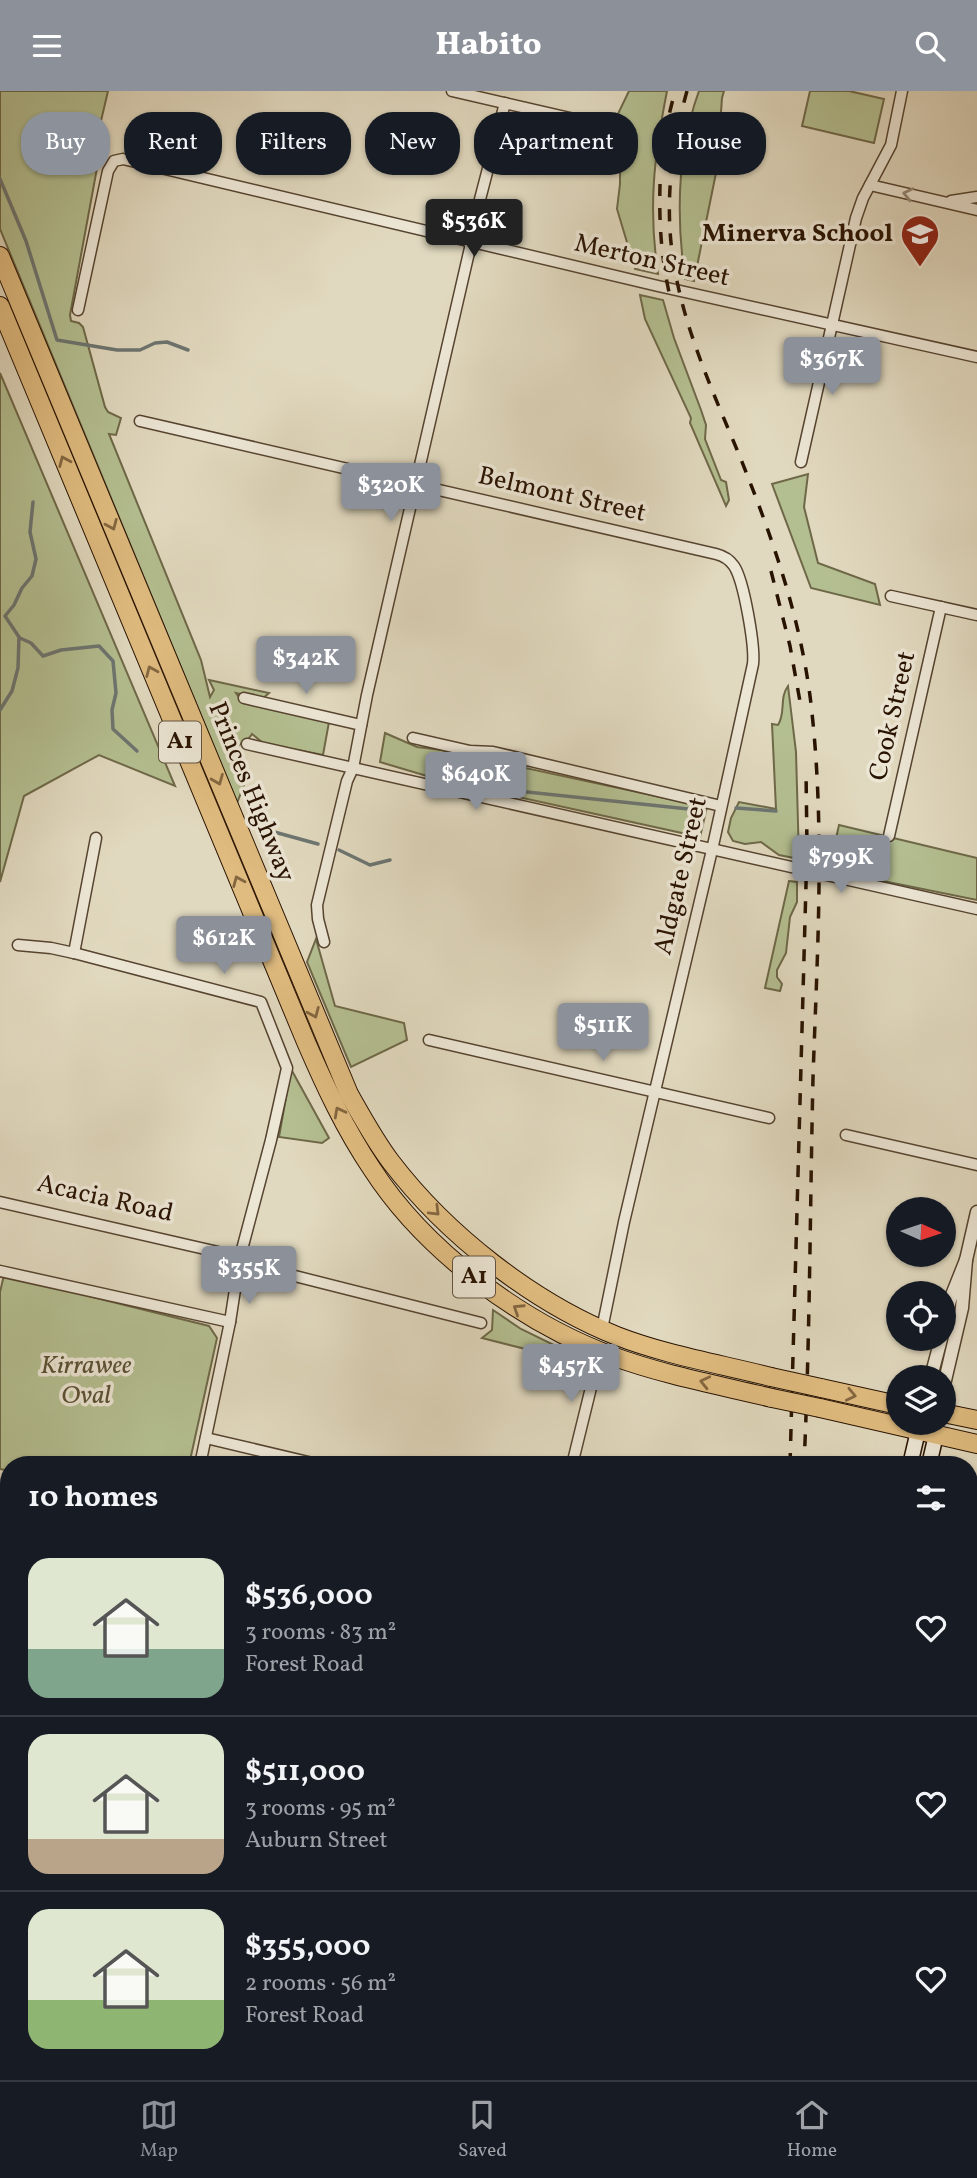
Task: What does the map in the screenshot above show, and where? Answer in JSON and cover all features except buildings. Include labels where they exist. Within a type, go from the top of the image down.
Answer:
[{"type":"highway","name":"Princes Highway","points":[[0,256],[349,1094],[390,1161],[439,1215],[501,1268],[525,1286],[602,1329],[666,1351],[886,1402]]},
{"type":"highway","name":"Princes Highway","points":[[0,306],[328,1092],[351,1136],[396,1201],[422,1230],[492,1291],[527,1315],[569,1338],[600,1351],[673,1374],[772,1398],[886,1420]]},
{"type":"highway","points":[[956,1416],[977,1420]]},
{"type":"highway","name":"A1","points":[[949,1435],[977,1444]]},
{"type":"main road","points":[[914,1456],[925,1435]]},
{"type":"main road","points":[[928,1435],[929,1456]]},
{"type":"street","points":[[452,91],[544,112]]},
{"type":"street","points":[[801,462],[856,218],[891,145],[902,91]]},
{"type":"street","points":[[324,942],[317,905],[347,781],[353,768],[380,635],[417,485],[470,241],[505,103]]},
{"type":"street","name":"Merton Street","points":[[78,310],[108,171],[114,161],[127,159],[470,241],[977,356]]},
{"type":"street","points":[[870,185],[977,210]]},
{"type":"street","points":[[938,201],[977,197]]},
{"type":"street","name":"Belmont Street","points":[[140,421],[716,554],[728,559]]},
{"type":"street","name":"Aldgate Street","points":[[602,1329],[654,1091],[712,850],[754,652],[751,627],[737,573],[728,559]]},
{"type":"street","points":[[891,596],[977,615]]},
{"type":"street","name":"Cook Street","points":[[889,835],[941,607]]},
{"type":"street","points":[[244,698],[361,725]]},
{"type":"street","points":[[413,738],[470,751],[493,752],[721,806]]},
{"type":"street","points":[[247,744],[977,909]]},
{"type":"street","points":[[74,953],[96,838]]},
{"type":"street","points":[[18,945],[74,953],[261,1002],[286,1068],[271,1140],[240,1257],[230,1322],[202,1456]]},
{"type":"street","points":[[429,1040],[769,1118]]},
{"type":"street","points":[[845,1135],[977,1165]]},
{"type":"street","name":"Acacia Road","points":[[0,1202],[240,1257],[259,1267],[481,1323]]},
{"type":"street","points":[[949,1365],[962,1308],[966,1260],[977,1212]]},
{"type":"street","points":[[956,1285],[966,1260]]},
{"type":"street","points":[[0,1271],[230,1322]]},
{"type":"street","points":[[574,1456],[600,1351]]},
{"type":"street","points":[[206,1438],[283,1456]]},
{"type":"green space","points":[[0,91],[108,91],[103,112],[21,112],[21,175],[96,175],[70,315],[71,321],[83,327],[105,407],[108,412],[121,418],[116,435],[109,434],[201,660],[210,697],[214,690],[209,680],[269,693],[262,699],[236,693],[243,703],[329,722],[323,755],[263,743],[252,734],[237,747],[232,753],[244,785],[237,803],[0,229]]},
{"type":"green space","points":[[629,91],[667,91],[663,112],[652,112],[652,175],[655,175],[653,226],[658,274],[635,269],[617,209],[620,175],[638,175],[638,112],[619,112]]},
{"type":"green space","points":[[699,91],[724,91],[721,112],[693,112]]},
{"type":"green space","points":[[810,91],[849,91],[884,99],[874,143],[802,126]]},
{"type":"green space","points":[[681,175],[716,175],[694,281],[685,279],[680,231]]},
{"type":"green space","points":[[640,295],[663,300],[706,425],[705,439],[721,480],[726,482],[729,500],[726,506],[690,423],[691,418],[645,319]]},
{"type":"green space","points":[[0,373],[175,786],[99,755],[24,796],[0,882]]},
{"type":"green space","points":[[808,474],[804,507],[818,563],[875,584],[880,605],[811,588],[772,484]]},
{"type":"green space","points":[[788,686],[796,752],[799,859],[779,855],[761,842],[745,844],[733,841],[728,832],[739,802],[776,809],[772,724],[778,725],[782,716],[784,695]]},
{"type":"green space","points":[[385,733],[417,747],[442,750],[707,807],[700,837],[437,779],[380,762]]},
{"type":"green space","points":[[839,825],[977,858],[977,900],[829,870]]},
{"type":"green space","points":[[789,881],[797,882],[797,902],[790,917],[786,953],[777,970],[777,977],[782,984],[780,991],[765,988]]},
{"type":"green space","points":[[316,939],[335,1006],[404,1023],[407,1040],[351,1067],[307,962]]},
{"type":"green space","points":[[291,1069],[329,1138],[322,1143],[279,1137]]},
{"type":"green space","name":"Kirrawee Oval","points":[[4,1275],[209,1326],[217,1338],[191,1456],[0,1456],[0,1292]]},
{"type":"green space","points":[[493,1310],[521,1329],[554,1345],[545,1354],[482,1338],[492,1330]]},
{"type":"waterway","points":[[0,179],[26,241],[57,340],[117,350],[140,350],[155,343],[167,342],[188,350]]},
{"type":"waterway","points":[[0,710],[12,691],[18,668],[19,637],[5,616],[32,576],[36,559],[30,532],[33,502]]},
{"type":"waterway","points":[[20,638],[31,643],[43,656],[61,650],[99,646],[113,661],[116,693],[112,710],[113,729],[137,751]]},
{"type":"waterway","points":[[507,790],[698,810]]},
{"type":"waterway","points":[[736,808],[776,811]]},
{"type":"waterway","points":[[267,830],[318,844]]},
{"type":"waterway","points":[[339,850],[370,865],[390,860]]},
{"type":"railway","points":[[670,112],[675,91]]},
{"type":"railway","points":[[687,91],[671,177],[670,221],[674,265],[693,339],[752,488],[785,582],[808,680],[816,758],[819,895],[804,1456]]},
{"type":"railway","points":[[660,184],[661,238],[669,292]]},
{"type":"railway","points":[[771,571],[790,646],[801,707]]},
{"type":"railway","points":[[790,1456],[807,848],[806,770]]},
{"type":"place","name":"Minerva School","points":[[920,268]]}]
